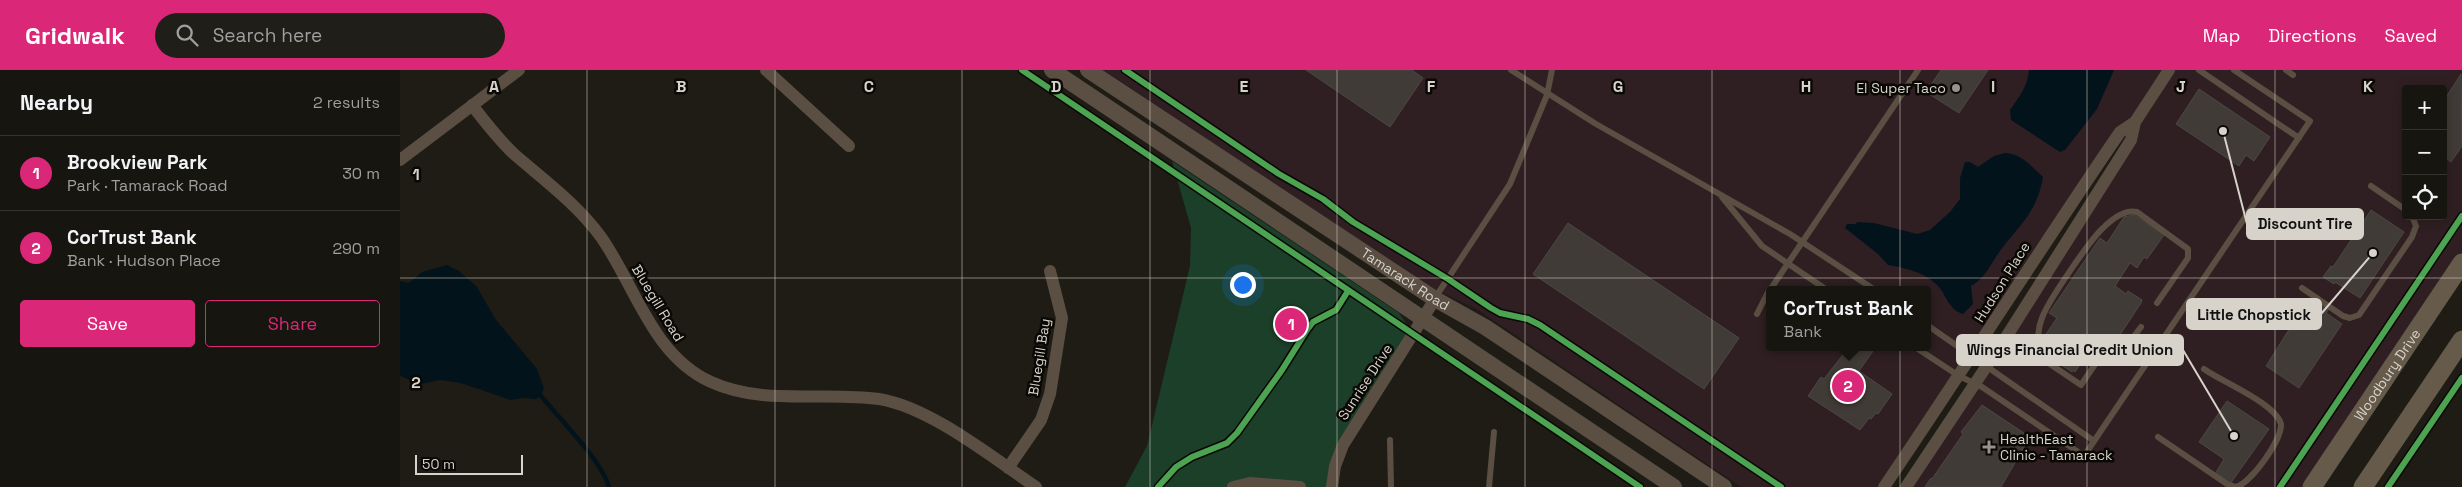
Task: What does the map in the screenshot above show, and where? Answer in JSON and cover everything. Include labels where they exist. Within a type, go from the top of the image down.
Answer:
[{"type":"main road","name":"Woodbury Drive","points":[[2312,487],[2462,263]]},
{"type":"main road","points":[[2363,487],[2462,340]]},
{"type":"street","points":[[400,160],[519,70]]},
{"type":"street","points":[[766,70],[849,146]]},
{"type":"street","name":"Tamarack Road","points":[[1052,70],[1674,487]]},
{"type":"street","name":"Tamarack Road","points":[[1088,70],[1435,299],[1464,314],[1724,487]]},
{"type":"street","name":"Hudson Place","points":[[1906,487],[1975,384],[2131,140],[2135,122],[2169,70]]},
{"type":"street","name":"Bluegill Road","points":[[472,105],[513,153],[564,196],[589,223],[615,258],[661,342],[675,359],[690,372],[734,392],[758,396],[858,397],[902,405],[925,414],[1036,487]]},
{"type":"street","name":"Hudson Place","points":[[1884,487],[1973,356],[2048,237],[2120,132],[2135,122]]},
{"type":"street","name":"Bluegill Bay","points":[[1008,468],[1041,420],[1050,394],[1062,318],[1050,271]]},
{"type":"street","name":"Sunrise Drive","points":[[1332,487],[1335,466],[1343,445],[1435,299]]},
{"type":"street","points":[[1233,487],[1250,483],[1300,487]]},
{"type":"lane","points":[[1511,70],[1547,95],[1721,196],[1756,213],[1803,241],[1869,286]]},
{"type":"lane","points":[[1435,299],[1510,184],[1547,95],[1552,70]]},
{"type":"lane","points":[[1772,286],[1918,70]]},
{"type":"lane","points":[[2199,70],[2299,138]]},
{"type":"lane","points":[[1921,351],[2084,456],[2310,121],[2234,70]]},
{"type":"lane","points":[[2286,70],[2293,75]]},
{"type":"lane","points":[[2371,186],[2402,207]]},
{"type":"lane","points":[[1721,196],[1756,240],[1787,264],[1822,286]]},
{"type":"lane","points":[[2141,327],[2115,361],[2109,362],[2100,356],[2081,385],[2038,356],[2038,332],[2043,314],[2095,237],[2106,225],[2120,215],[2132,211],[2136,212],[2188,249],[2189,256],[2157,303]]},
{"type":"lane","points":[[2302,288],[2345,317],[2352,318],[2359,315],[2414,234],[2416,226],[2414,220]]},
{"type":"lane","points":[[1757,314],[1766,296]]},
{"type":"lane","points":[[1931,328],[2094,441]]},
{"type":"lane","points":[[2158,437],[2234,487],[2241,485],[2252,476],[2278,439],[2281,424],[2275,414],[2236,387],[2204,369]]},
{"type":"lane","points":[[1489,487],[1494,432]]},
{"type":"lane","points":[[1390,440],[1391,487]]},
{"type":"shaded area","points":[[1104,70],[2462,70],[2462,263],[2312,487],[1906,487],[2079,221],[2134,123],[1884,487],[1741,487],[1475,308],[1419,282]]},
{"type":"shaded area","points":[[2029,70],[2114,70],[2097,109],[2065,150],[2060,152],[2011,120],[2010,110],[2025,86]]},
{"type":"shaded area","points":[[2005,153],[2021,158],[2043,177],[2040,191],[2030,213],[1979,281],[1971,286],[1973,304],[1963,314],[1951,306],[1933,281],[1914,271],[1888,265],[1878,254],[1845,228],[1847,224],[1856,224],[1857,222],[1874,223],[1917,234],[1930,230],[1950,212],[1960,199],[1960,178],[1965,162],[1970,162],[1978,167],[1994,156]]},
{"type":"shaded area","points":[[447,265],[459,271],[477,287],[496,320],[537,369],[544,388],[541,396],[536,399],[522,398],[511,400],[461,383],[440,380],[421,384],[400,376],[400,281],[409,283],[422,272]]},
{"type":"green space","points":[[1172,161],[1399,313],[1414,335],[1354,427],[1332,487],[1125,487],[1147,446],[1190,266],[1191,228]]},
{"type":"building","points":[[1306,70],[1412,70],[1423,78],[1390,127]]},
{"type":"building","points":[[1941,70],[1988,70],[1959,113],[1926,92]]},
{"type":"building","points":[[2461,74],[2462,146],[2451,162],[2447,159],[2447,96]]},
{"type":"building","points":[[2199,89],[2270,137],[2254,161],[2246,155],[2239,166],[2176,124]]},
{"type":"building","points":[[2371,210],[2404,232],[2360,298],[2335,282],[2334,284],[2323,277],[2331,266],[2333,267]]},
{"type":"building","points":[[2134,215],[2164,235],[2147,259],[2144,257],[2137,268],[2130,263],[2115,286],[2126,294],[2128,291],[2142,300],[2141,303],[2108,353],[2105,355],[2092,346],[2092,342],[2089,347],[2091,348],[2075,372],[2073,370],[2072,372],[2042,352],[2042,340],[2057,318],[2049,313],[2100,238],[2107,243],[2124,217]]},
{"type":"building","points":[[1568,223],[1739,338],[1704,389],[1533,274]]},
{"type":"building","points":[[2309,298],[2329,309],[2326,313],[2342,324],[2299,388],[2266,366]]},
{"type":"building","points":[[1846,351],[1873,351],[1859,371],[1892,394],[1878,414],[1876,413],[1871,419],[1869,418],[1860,430],[1808,396],[1821,377],[1824,379]]},
{"type":"building","points":[[2227,401],[2269,429],[2230,484],[2215,474],[2224,459],[2199,442]]},
{"type":"building","name":"HealthEast Clinic - Tamarack","points":[[1982,405],[2030,437],[2001,487],[1925,487],[1963,434],[1961,432]]},
{"type":"waterway","points":[[541,396],[598,465],[609,487]]},
{"type":"cycle path","points":[[1022,70],[1640,487]]},
{"type":"cycle path","points":[[1125,70],[1279,174],[1323,199],[1353,222],[1448,279],[1491,308],[1500,313],[1528,319],[1540,325],[1781,487]]},
{"type":"cycle path","points":[[2280,487],[2462,216]]},
{"type":"cycle path","points":[[1158,487],[1176,467],[1192,457],[1227,443],[1237,433],[1282,370],[1313,322],[1336,310],[1348,291]]},
{"type":"cycle path","points":[[2388,487],[2462,378]]},
{"type":"place","name":"El Super Taco","points":[[1956,88]]},
{"type":"place","name":"Discount Tire","points":[[2223,131]]},
{"type":"place","name":"Little Chopstick","points":[[2373,253]]},
{"type":"place","name":"Brookview Park","points":[[1291,324]]},
{"type":"place","name":"CorTrust Bank","points":[[1848,386]]},
{"type":"place","name":"Wings Financial Credit Union","points":[[2234,436]]},
{"type":"place","name":"HealthEast Clinic - Tamarack","points":[[1989,447]]}]
